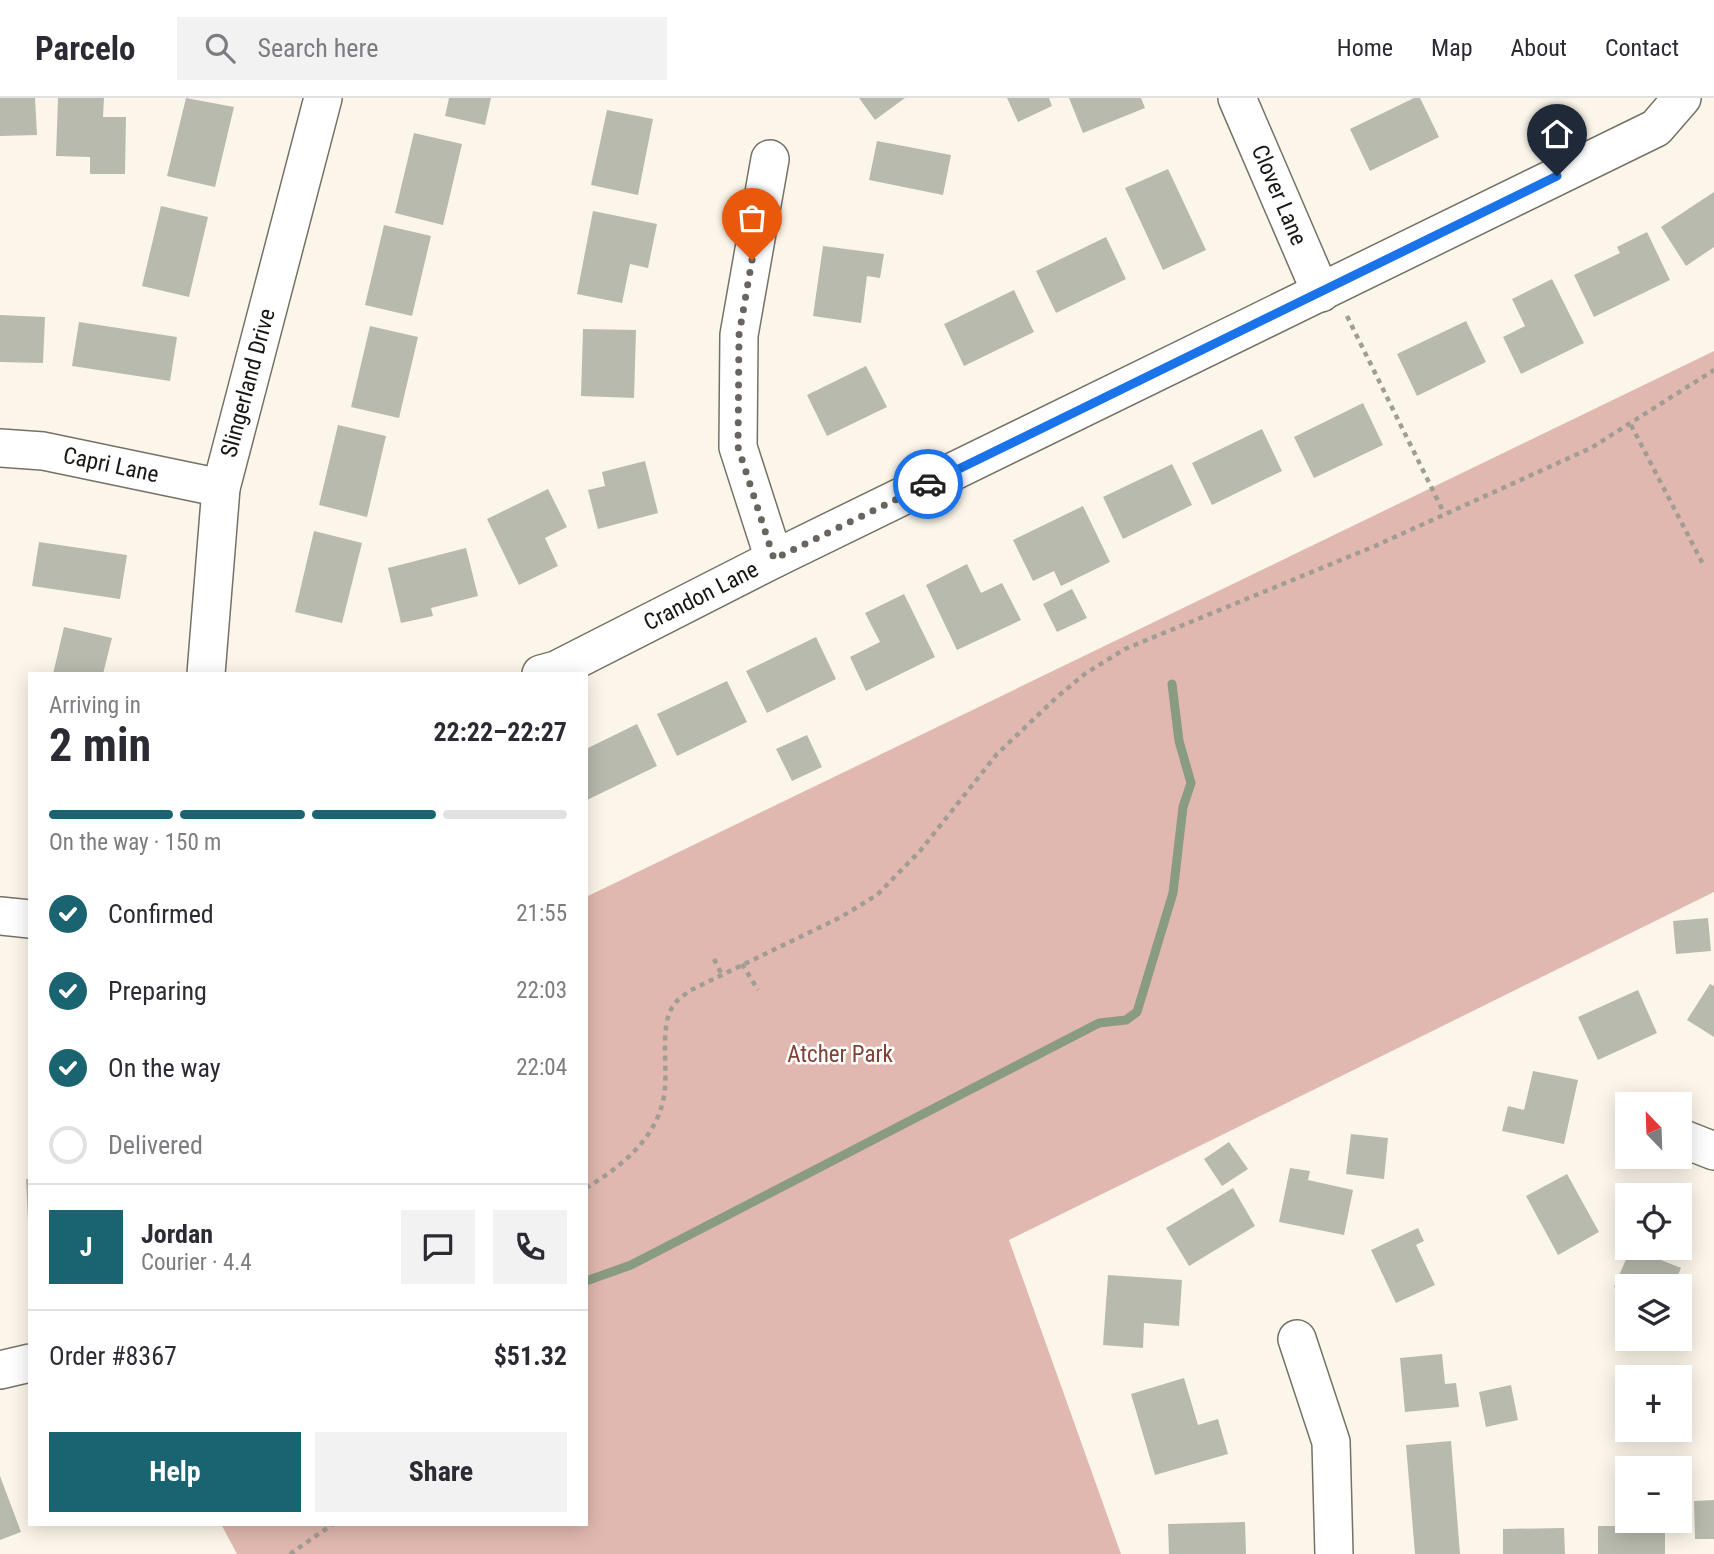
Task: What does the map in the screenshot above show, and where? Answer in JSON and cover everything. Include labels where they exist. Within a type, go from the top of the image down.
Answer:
[{"type":"street","name":"Slingerland Drive","points":[[206,672],[221,488],[323,98]]},
{"type":"street","name":"Clover Lane","points":[[1237,98],[1321,293]]},
{"type":"street","name":"Crandon Lane","points":[[548,672],[1656,128],[1682,98]]},
{"type":"street","points":[[770,159],[739,335],[738,447],[774,559]]},
{"type":"street","name":"Capri Lane","points":[[0,448],[44,451],[221,488]]},
{"type":"street","points":[[0,916],[28,919]]},
{"type":"street","points":[[1692,1142],[1714,1151]]},
{"type":"street","points":[[1297,1339],[1331,1442],[1334,1554]]},
{"type":"street","points":[[0,1370],[28,1363]]},
{"type":"path","points":[[1353,327],[1444,513]]},
{"type":"path","points":[[588,1187],[619,1167],[648,1135],[663,1103],[666,1026],[673,1006],[689,991],[841,917],[877,895],[920,851],[997,754],[1086,673],[1125,649],[1375,546],[1591,448],[1631,425],[1669,396],[1714,370]]},
{"type":"path","points":[[1631,425],[1704,566]]},
{"type":"path","points":[[714,959],[722,975]]},
{"type":"path","points":[[742,964],[758,990]]},
{"type":"path","points":[[290,1554],[330,1526]]},
{"type":"green space","name":"Atcher Park","points":[[1714,351],[1714,892],[1009,1240],[1121,1554],[237,1554],[222,1526],[588,1526],[588,896]]},
{"type":"building","points":[[0,98],[35,98],[37,135],[0,136]]},
{"type":"building","points":[[58,98],[104,98],[103,117],[126,117],[125,174],[90,174],[90,157],[56,156]]},
{"type":"building","points":[[186,98],[234,107],[215,187],[167,176]]},
{"type":"building","points":[[449,98],[491,98],[485,125],[445,116]]},
{"type":"building","points":[[859,98],[905,98],[875,120]]},
{"type":"building","points":[[1007,98],[1049,98],[1052,106],[1018,122]]},
{"type":"building","points":[[1069,98],[1141,98],[1145,108],[1083,133]]},
{"type":"building","points":[[1414,98],[1420,98],[1439,137],[1370,171],[1350,129]]},
{"type":"building","points":[[607,110],[653,119],[638,195],[591,185]]},
{"type":"building","points":[[414,133],[462,144],[443,225],[395,213]]},
{"type":"building","points":[[877,141],[951,155],[943,195],[869,180]]},
{"type":"building","points":[[1168,169],[1206,250],[1163,270],[1125,188]]},
{"type":"building","points":[[1714,192],[1714,247],[1686,266],[1661,227]]},
{"type":"building","points":[[161,206],[208,217],[189,297],[142,286]]},
{"type":"building","points":[[593,211],[657,224],[648,268],[630,264],[622,303],[577,294]]},
{"type":"building","points":[[384,225],[431,236],[412,316],[365,305]]},
{"type":"building","points":[[1647,232],[1670,280],[1594,317],[1574,275],[1620,253],[1617,247]]},
{"type":"building","points":[[1106,237],[1126,279],[1056,313],[1036,271]]},
{"type":"building","points":[[823,246],[884,254],[880,278],[867,276],[861,323],[813,316]]},
{"type":"building","points":[[1552,279],[1584,343],[1521,374],[1503,337],[1525,326],[1512,299]]},
{"type":"building","points":[[1014,290],[1034,332],[964,366],[944,324]]},
{"type":"building","points":[[0,315],[45,317],[43,363],[0,362]]},
{"type":"building","points":[[1466,321],[1486,362],[1417,396],[1397,354]]},
{"type":"building","points":[[79,322],[177,337],[170,381],[72,366]]},
{"type":"building","points":[[370,326],[418,337],[399,418],[351,407]]},
{"type":"building","points":[[583,329],[636,330],[634,398],[581,396]]},
{"type":"building","points":[[866,366],[887,407],[827,436],[807,395]]},
{"type":"building","points":[[1363,403],[1383,445],[1314,478],[1294,437]]},
{"type":"building","points":[[338,425],[386,436],[367,517],[319,505]]},
{"type":"building","points":[[1262,429],[1282,471],[1212,505],[1192,463]]},
{"type":"building","points":[[645,461],[658,513],[598,529],[588,490],[605,486],[602,472]]},
{"type":"building","points":[[1172,464],[1192,505],[1123,539],[1103,497]]},
{"type":"building","points":[[548,489],[567,527],[545,538],[558,566],[519,585],[487,519]]},
{"type":"building","points":[[1083,506],[1110,562],[1061,586],[1054,571],[1033,581],[1013,540]]},
{"type":"building","points":[[314,531],[362,543],[342,623],[295,612]]},
{"type":"building","points":[[39,542],[127,555],[120,599],[32,586]]},
{"type":"building","points":[[466,548],[478,596],[431,608],[433,616],[401,623],[388,568]]},
{"type":"building","points":[[967,564],[981,593],[1002,583],[1021,620],[957,650],[926,585]]},
{"type":"building","points":[[1072,589],[1087,618],[1057,632],[1043,604]]},
{"type":"building","points":[[904,594],[935,657],[866,691],[850,657],[880,642],[865,613]]},
{"type":"building","points":[[64,627],[112,638],[104,672],[53,672]]},
{"type":"building","points":[[816,637],[836,679],[767,713],[746,671]]},
{"type":"building","points":[[727,681],[747,722],[677,756],[657,714]]},
{"type":"building","points":[[637,724],[657,766],[588,800],[588,748]]},
{"type":"building","points":[[807,735],[822,767],[792,781],[776,749]]},
{"type":"building","points":[[1708,918],[1711,951],[1676,954],[1673,921]]},
{"type":"building","points":[[1710,984],[1714,986],[1714,1037],[1687,1020]]},
{"type":"building","points":[[1638,990],[1657,1033],[1598,1060],[1578,1017]]},
{"type":"building","points":[[1533,1071],[1578,1080],[1564,1144],[1502,1131],[1508,1106],[1524,1110]]},
{"type":"building","points":[[1351,1134],[1388,1138],[1384,1179],[1346,1174]]},
{"type":"building","points":[[1229,1142],[1248,1169],[1222,1186],[1204,1159]]},
{"type":"building","points":[[1290,1168],[1310,1171],[1308,1180],[1353,1190],[1344,1235],[1279,1222]]},
{"type":"building","points":[[1567,1174],[1599,1232],[1558,1255],[1526,1196]]},
{"type":"building","points":[[26,1179],[28,1179],[28,1220]]},
{"type":"building","points":[[1233,1188],[1255,1226],[1189,1266],[1166,1228]]},
{"type":"building","points":[[1418,1228],[1424,1241],[1416,1245],[1435,1285],[1396,1303],[1371,1250]]},
{"type":"building","points":[[1626,1260],[1661,1260],[1681,1268],[1678,1274],[1620,1274]]},
{"type":"building","points":[[1108,1275],[1182,1280],[1179,1326],[1144,1323],[1143,1348],[1103,1345]]},
{"type":"building","points":[[1442,1354],[1445,1384],[1456,1383],[1459,1407],[1405,1412],[1400,1358]]},
{"type":"building","points":[[1184,1378],[1198,1425],[1218,1419],[1228,1454],[1155,1475],[1131,1394]]},
{"type":"building","points":[[1511,1385],[1518,1420],[1486,1427],[1479,1392]]},
{"type":"building","points":[[1451,1441],[1460,1554],[1415,1554],[1406,1445]]},
{"type":"building","points":[[0,1476],[21,1532],[0,1540]]},
{"type":"building","points":[[1714,1500],[1714,1539],[1695,1539],[1694,1501]]},
{"type":"building","points":[[1245,1522],[1246,1554],[1169,1554],[1168,1524]]},
{"type":"building","points":[[1598,1526],[1615,1526],[1615,1533],[1665,1533],[1665,1554],[1598,1554]]},
{"type":"building","points":[[1564,1528],[1565,1554],[1503,1554],[1503,1529]]},
{"type":"waterway","points":[[588,1280],[631,1265],[1099,1023],[1126,1020],[1137,1012],[1173,893],[1183,807],[1191,783],[1179,741],[1172,684]]},
{"type":"way so far","points":[[752,260],[739,335],[738,447],[774,559],[928,484]]},
{"type":"route","points":[[928,484],[1557,176]]}]
